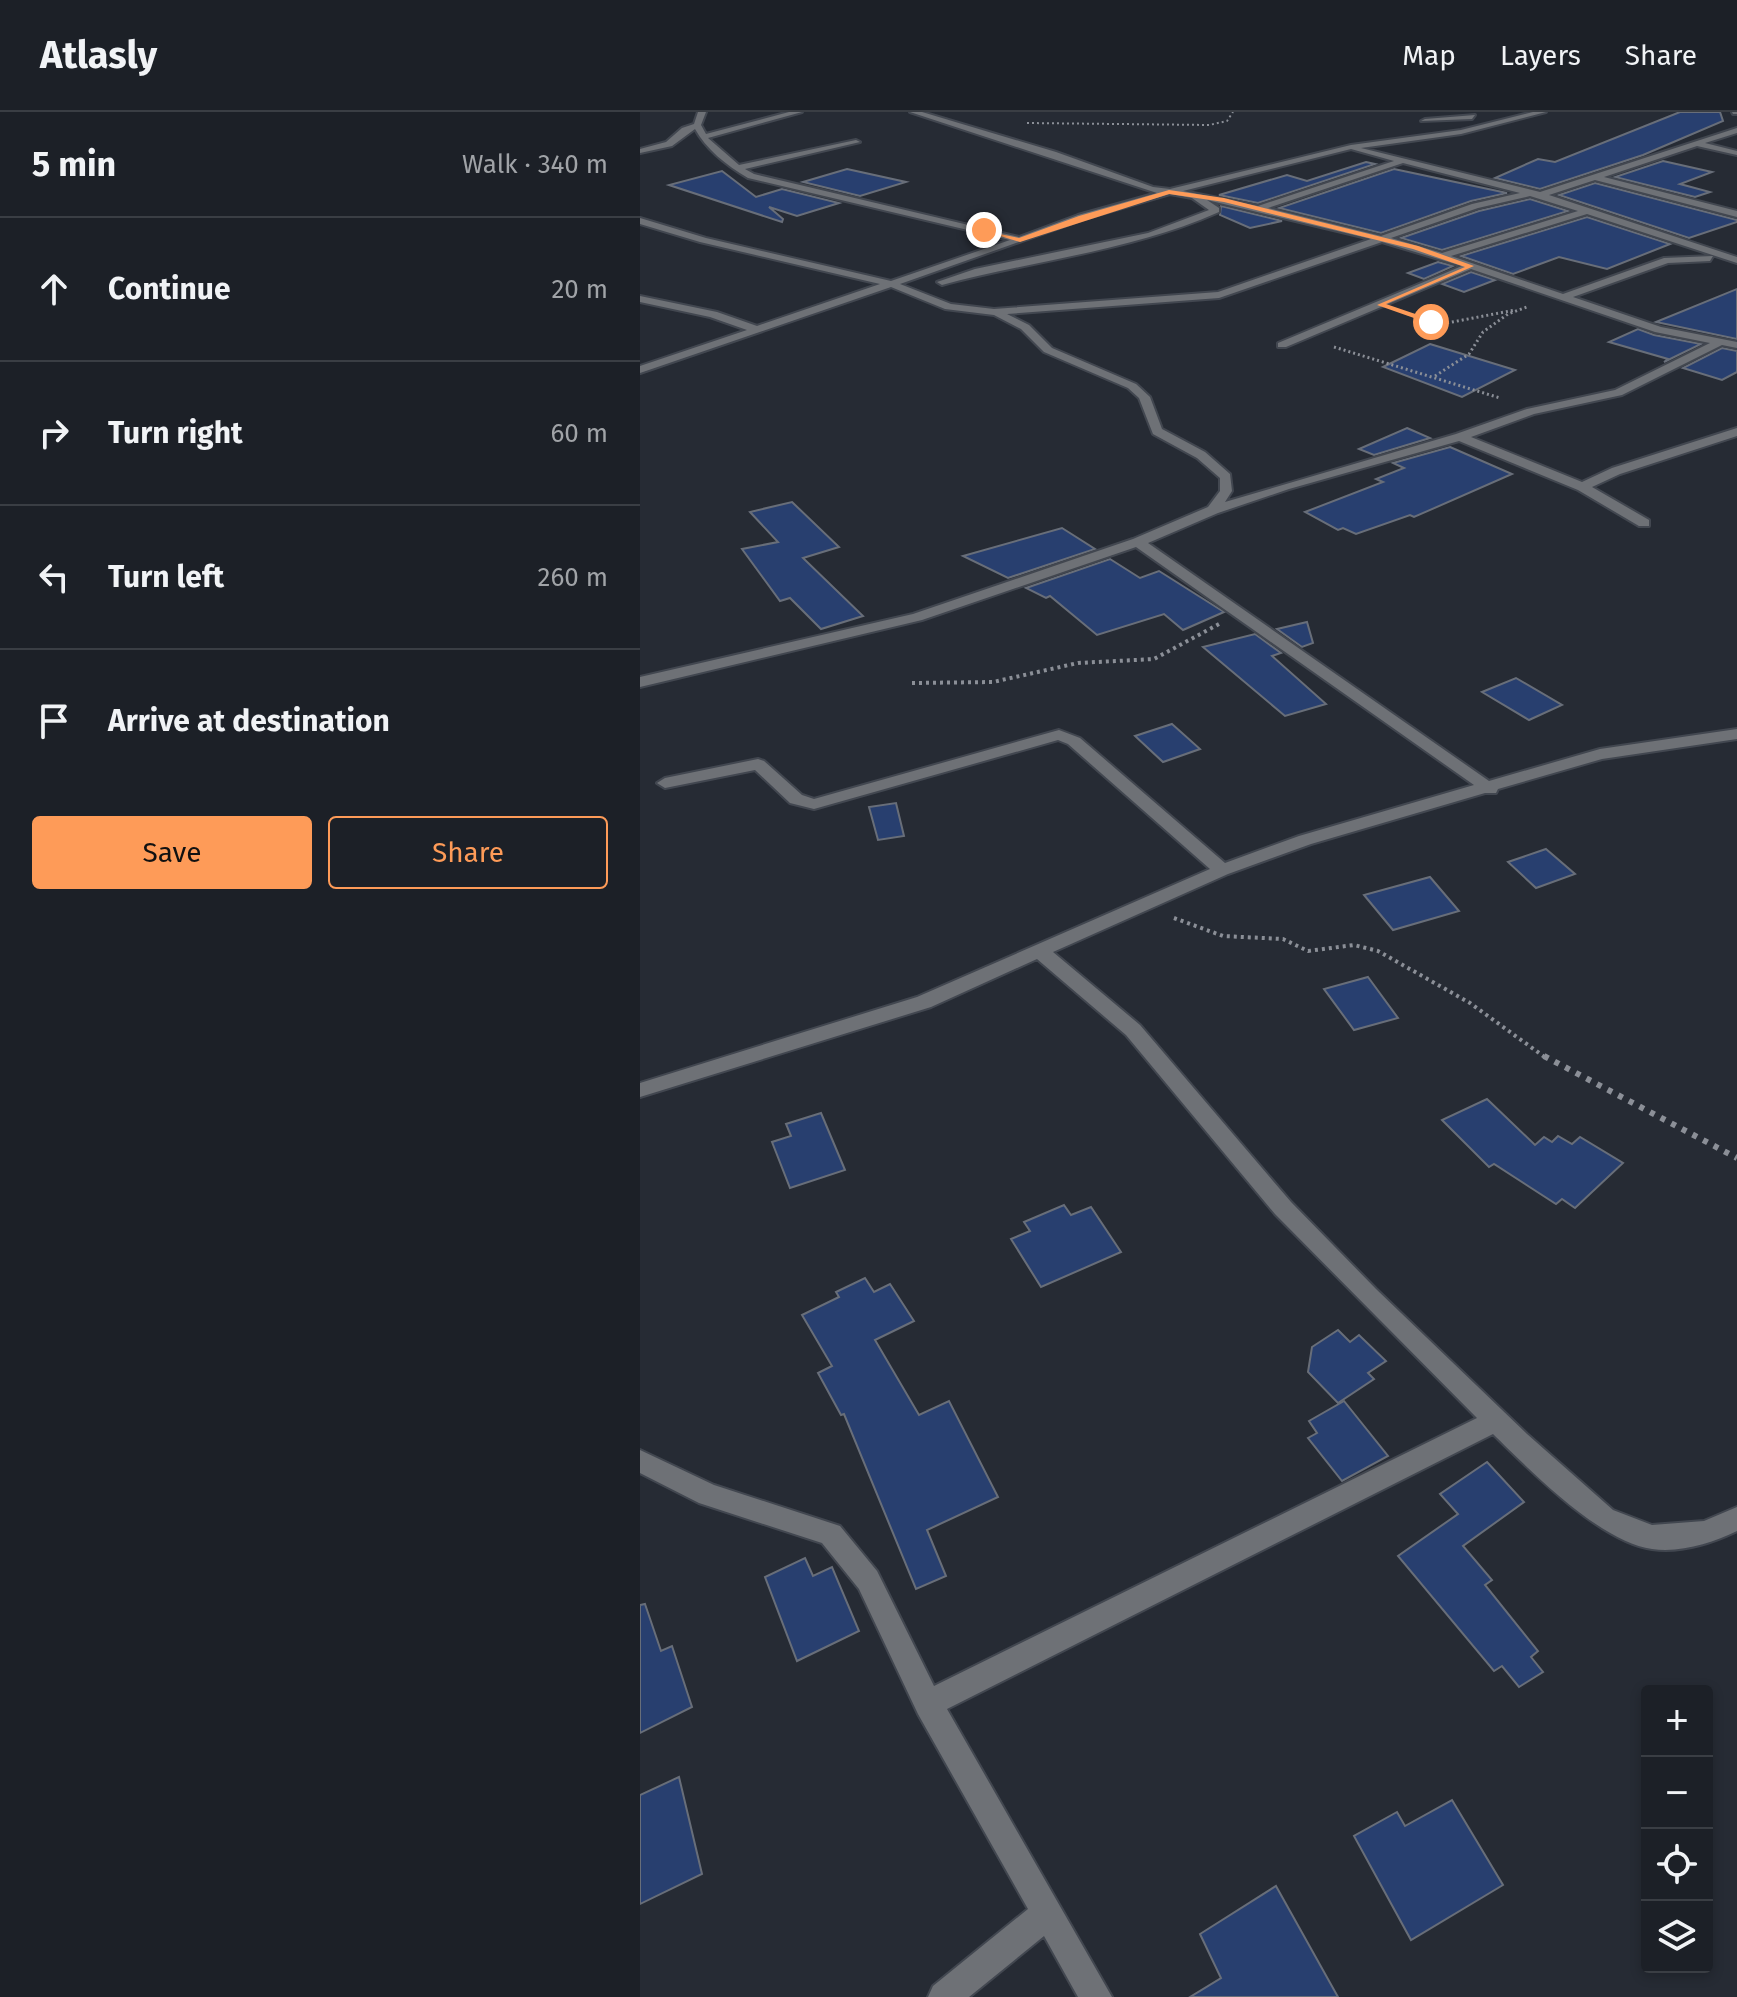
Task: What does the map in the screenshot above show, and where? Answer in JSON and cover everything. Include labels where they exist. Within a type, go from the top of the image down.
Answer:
[{"type":"street","points":[[702,137],[798,112]]},
{"type":"street","points":[[914,112],[1169,192],[1259,208],[1381,239],[1442,256],[1659,330],[1737,345]]},
{"type":"street","points":[[640,370],[1081,217],[1351,147],[1461,132],[1542,112]]},
{"type":"street","points":[[640,151],[669,144],[699,119],[716,114]]},
{"type":"street","points":[[1425,121],[1477,116]]},
{"type":"street","points":[[699,119],[702,137],[737,168],[765,180],[1020,240]]},
{"type":"street","points":[[640,221],[703,240],[891,284],[949,307],[994,312],[1219,295],[1475,206],[1598,178],[1737,130]]},
{"type":"street","points":[[737,168],[856,142]]},
{"type":"street","points":[[1699,144],[1737,153]]},
{"type":"street","points":[[1351,147],[1400,162],[1535,194],[1733,258]]},
{"type":"street","points":[[1259,208],[1400,162]]},
{"type":"street","points":[[1598,178],[1737,214]]},
{"type":"street","points":[[911,292],[996,265],[1129,239],[1216,210],[1193,195]]},
{"type":"street","points":[[1442,256],[1586,211]]},
{"type":"street","points":[[1565,297],[1667,260],[1733,258]]},
{"type":"street","points":[[1282,345],[1471,266]]},
{"type":"street","points":[[640,299],[713,314],[757,330]]},
{"type":"street","points":[[994,312],[1025,327],[1048,350],[1132,386],[1144,397],[1157,431],[1201,455],[1226,477],[1226,491],[1213,510]]},
{"type":"street","points":[[640,682],[917,617],[1138,542],[1213,510],[1460,437],[1531,411],[1618,393],[1719,343]]},
{"type":"street","points":[[1582,487],[1616,471],[1737,432]]},
{"type":"street","points":[[1460,437],[1582,487],[1644,523]]},
{"type":"street","points":[[1138,542],[1490,789]]},
{"type":"street","points":[[640,1090],[717,1064],[858,1025],[1042,953],[1222,870],[1305,840],[1490,789],[1600,754],[1737,734]]},
{"type":"street","points":[[665,783],[758,764],[796,799],[814,804],[1059,735],[1074,741],[1222,870]]},
{"type":"street","points":[[1042,953],[1133,1030],[1283,1208],[1496,1420],[1604,1518],[1652,1537],[1705,1533],[1737,1519]]},
{"type":"street","points":[[928,1704],[1496,1420]]},
{"type":"street","points":[[640,1461],[708,1495],[831,1534],[868,1580],[928,1704],[1096,1997]]},
{"type":"street","points":[[944,1997],[1048,1913]]},
{"type":"path","points":[[1021,123],[1211,125],[1227,121],[1233,112]]},
{"type":"path","points":[[1380,305],[1440,323],[1517,310],[1565,297]]},
{"type":"path","points":[[1434,376],[1469,354],[1483,332],[1517,310]]},
{"type":"path","points":[[1301,337],[1434,376],[1531,411]]},
{"type":"path","points":[[912,683],[993,682],[1078,663],[1154,659],[1176,649],[1193,635],[1244,614]]},
{"type":"path","points":[[1145,907],[1223,936],[1283,939],[1315,952],[1354,945],[1378,951],[1470,1003],[1553,1063],[1737,1158]]},
{"type":"building","points":[[1680,112],[1720,112],[1723,121],[1643,155],[1540,189],[1495,178],[1538,159],[1555,162]]},
{"type":"building","points":[[1663,161],[1712,172],[1680,184],[1710,192],[1695,197],[1615,177]]},
{"type":"building","points":[[1366,162],[1375,164],[1258,203],[1219,195],[1287,175],[1307,181]]},
{"type":"building","points":[[847,169],[906,182],[860,196],[803,182]]},
{"type":"building","points":[[1394,169],[1507,193],[1471,201],[1381,233],[1279,208]]},
{"type":"building","points":[[722,171],[756,197],[782,189],[839,203],[797,216],[769,207],[783,219],[782,222],[669,185]]},
{"type":"building","points":[[1595,183],[1737,222],[1689,238],[1559,195]]},
{"type":"building","points":[[1530,199],[1568,211],[1442,250],[1401,238],[1479,211]]},
{"type":"building","points":[[1221,206],[1282,221],[1250,228],[1220,215]]},
{"type":"building","points":[[1587,217],[1670,244],[1607,269],[1559,257],[1513,274],[1461,256]]},
{"type":"building","points":[[1438,262],[1453,266],[1424,279],[1408,273]]},
{"type":"building","points":[[1471,272],[1495,280],[1464,292],[1442,284]]},
{"type":"building","points":[[1737,289],[1737,339],[1656,322]]},
{"type":"building","points":[[1638,329],[1701,344],[1664,362],[1668,359],[1609,342]]},
{"type":"building","points":[[1430,344],[1515,370],[1462,397],[1383,367]]},
{"type":"building","points":[[1722,348],[1737,351],[1737,372],[1722,380],[1683,368]]},
{"type":"building","points":[[1407,428],[1430,438],[1374,455],[1359,449]]},
{"type":"building","points":[[1450,447],[1512,474],[1414,517],[1410,515],[1356,534],[1343,528],[1338,530],[1305,512],[1383,482],[1376,479],[1404,468],[1393,463]]},
{"type":"building","points":[[792,502],[839,547],[803,558],[863,616],[821,629],[790,598],[780,601],[742,549],[778,542],[750,512]]},
{"type":"building","points":[[1062,528],[1095,549],[1008,578],[963,556]]},
{"type":"building","points":[[1110,559],[1140,578],[1159,571],[1224,612],[1183,630],[1164,614],[1097,635],[1050,596],[1046,598],[1026,588]]},
{"type":"building","points":[[1307,622],[1313,643],[1302,647],[1277,629]]},
{"type":"building","points":[[1255,634],[1281,653],[1272,656],[1326,704],[1285,716],[1203,647]]},
{"type":"building","points":[[1516,678],[1562,705],[1529,720],[1482,692]]},
{"type":"building","points":[[1172,724],[1200,749],[1163,762],[1135,736]]},
{"type":"building","points":[[896,803],[904,836],[878,840],[869,807]]},
{"type":"building","points":[[1546,849],[1575,874],[1536,888],[1508,862]]},
{"type":"building","points":[[1430,877],[1459,911],[1393,930],[1364,895]]},
{"type":"building","points":[[1368,977],[1398,1018],[1354,1030],[1324,989]]},
{"type":"building","points":[[1487,1099],[1535,1145],[1544,1137],[1552,1142],[1558,1136],[1572,1144],[1580,1137],[1623,1163],[1575,1208],[1562,1199],[1556,1204],[1494,1164],[1489,1167],[1442,1120]]},
{"type":"building","points":[[821,1113],[845,1170],[790,1188],[772,1142],[791,1136],[786,1124]]},
{"type":"building","points":[[1064,1205],[1071,1215],[1091,1207],[1121,1252],[1041,1287],[1011,1239],[1030,1231],[1024,1222]]},
{"type":"building","points":[[865,1278],[874,1292],[890,1284],[914,1321],[875,1340],[919,1415],[949,1401],[998,1497],[927,1530],[946,1576],[916,1589],[844,1414],[841,1415],[818,1373],[832,1366],[802,1315],[839,1297],[836,1292]]},
{"type":"building","points":[[1338,1330],[1350,1342],[1359,1335],[1386,1361],[1368,1373],[1374,1379],[1338,1403],[1308,1372],[1312,1347]]},
{"type":"building","points":[[1344,1401],[1388,1456],[1342,1481],[1308,1438],[1317,1433],[1309,1421]]},
{"type":"building","points":[[1487,1462],[1524,1502],[1463,1546],[1492,1580],[1485,1585],[1538,1651],[1531,1657],[1543,1672],[1519,1687],[1502,1666],[1494,1671],[1398,1556],[1458,1514],[1440,1494]]},
{"type":"building","points":[[805,1558],[813,1576],[832,1567],[859,1631],[797,1661],[765,1577]]},
{"type":"building","points":[[645,1604],[661,1651],[672,1646],[692,1707],[640,1733],[640,1605]]},
{"type":"building","points":[[679,1777],[702,1874],[640,1904],[640,1795]]},
{"type":"building","points":[[1452,1800],[1503,1885],[1411,1940],[1354,1836],[1397,1812],[1405,1826]]},
{"type":"building","points":[[1276,1886],[1338,1997],[1190,1997],[1221,1978],[1200,1934]]},
{"type":"route","points":[[984,230],[1020,240],[1081,217],[1169,192],[1224,200],[1415,247],[1471,266],[1380,305],[1431,322]]}]
